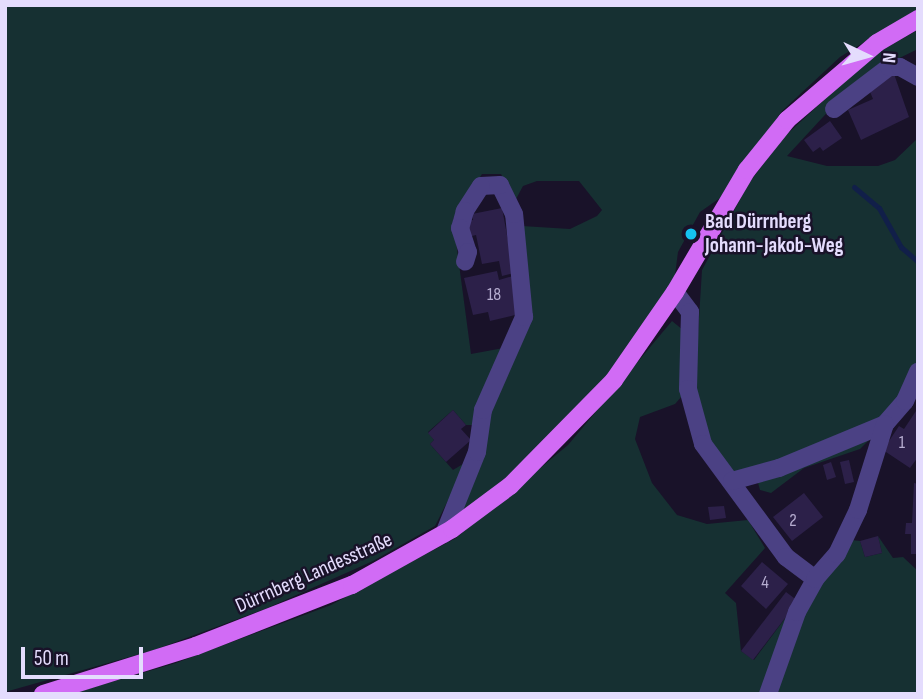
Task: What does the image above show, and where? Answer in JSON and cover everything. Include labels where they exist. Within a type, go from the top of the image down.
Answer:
[{"type":"main road","name":"Dürrnberg Landesstraße","points":[[43,694],[288,612],[373,575],[444,534],[510,486],[581,418],[643,343],[747,170],[787,120],[877,43],[918,19]]},
{"type":"street","points":[[834,109],[889,67],[900,67],[918,78]]},
{"type":"street","points":[[444,534],[477,452],[483,410],[524,317],[514,214],[500,185],[481,186],[465,211],[460,228],[468,252],[465,262]]},
{"type":"street","points":[[676,292],[690,312],[690,406],[703,444],[786,557],[816,579]]},
{"type":"street","points":[[768,694],[787,633],[816,579],[837,554],[859,510],[885,425],[905,401],[918,372]]},
{"type":"street","points":[[732,481],[779,468],[885,425]]},
{"type":"green space","points":[[5,5],[918,5],[918,9],[840,57],[782,111],[720,198],[700,212],[678,252],[675,275],[664,296],[613,371],[537,452],[465,511],[460,506],[485,428],[519,343],[522,226],[570,229],[597,216],[602,210],[579,181],[537,181],[523,186],[515,201],[501,174],[482,174],[453,219],[471,354],[509,347],[475,425],[466,425],[453,410],[428,432],[434,440],[430,444],[453,470],[468,461],[435,526],[373,561],[265,609],[154,650],[5,692]]},
{"type":"green space","points":[[918,30],[918,49],[881,67],[847,91],[787,156],[827,166],[878,166],[895,160],[918,138],[918,391],[860,449],[804,468],[771,493],[760,490],[755,472],[731,472],[710,441],[694,398],[702,270],[749,183],[785,136],[872,56]]},
{"type":"green space","points":[[672,321],[683,330],[682,396],[675,404],[640,417],[635,439],[652,483],[677,515],[707,524],[748,520],[765,548],[725,593],[736,603],[741,651],[754,660],[798,601],[762,694],[71,694],[176,663],[331,605],[456,538],[568,445]]},
{"type":"green space","points":[[878,536],[893,558],[903,557],[918,571],[918,694],[774,694],[807,603],[851,540],[860,541],[865,557],[882,553]]},
{"type":"building","points":[[893,71],[909,117],[861,140],[848,110],[873,99],[866,82]]},
{"type":"building","points":[[830,121],[842,138],[823,151],[820,147],[813,152],[804,140]]},
{"type":"building","points":[[502,208],[514,273],[502,276],[499,261],[482,264],[476,235],[468,237],[465,221],[473,220],[472,214]]},
{"type":"building","points":[[497,271],[499,280],[513,276],[519,314],[490,321],[488,312],[473,315],[464,278]]},
{"type":"building","points":[[453,410],[466,425],[461,429],[471,440],[446,462],[430,444],[434,440],[428,433]]},
{"type":"building","points":[[916,411],[918,457],[910,468],[883,450],[899,426],[904,429]]},
{"type":"building","points":[[849,460],[854,482],[845,484],[840,462]]},
{"type":"building","points":[[831,462],[836,477],[827,480],[823,465]]},
{"type":"building","points":[[914,483],[918,484],[918,554],[911,554],[911,534],[905,534],[906,523],[912,523]]},
{"type":"building","points":[[804,493],[823,517],[792,541],[773,517]]},
{"type":"building","points":[[724,506],[726,518],[710,520],[708,507]]},
{"type":"building","points":[[878,536],[882,553],[865,557],[860,541]]},
{"type":"building","points":[[762,562],[788,584],[766,609],[741,586]]},
{"type":"building","points":[[786,592],[798,601],[753,660],[741,651]]},
{"type":"waterway","points":[[854,187],[879,208],[901,247],[918,262]]},
{"type":"place","name":"Bad Dürrnberg Johann-Jakob-Weg","points":[[691,234]]}]
